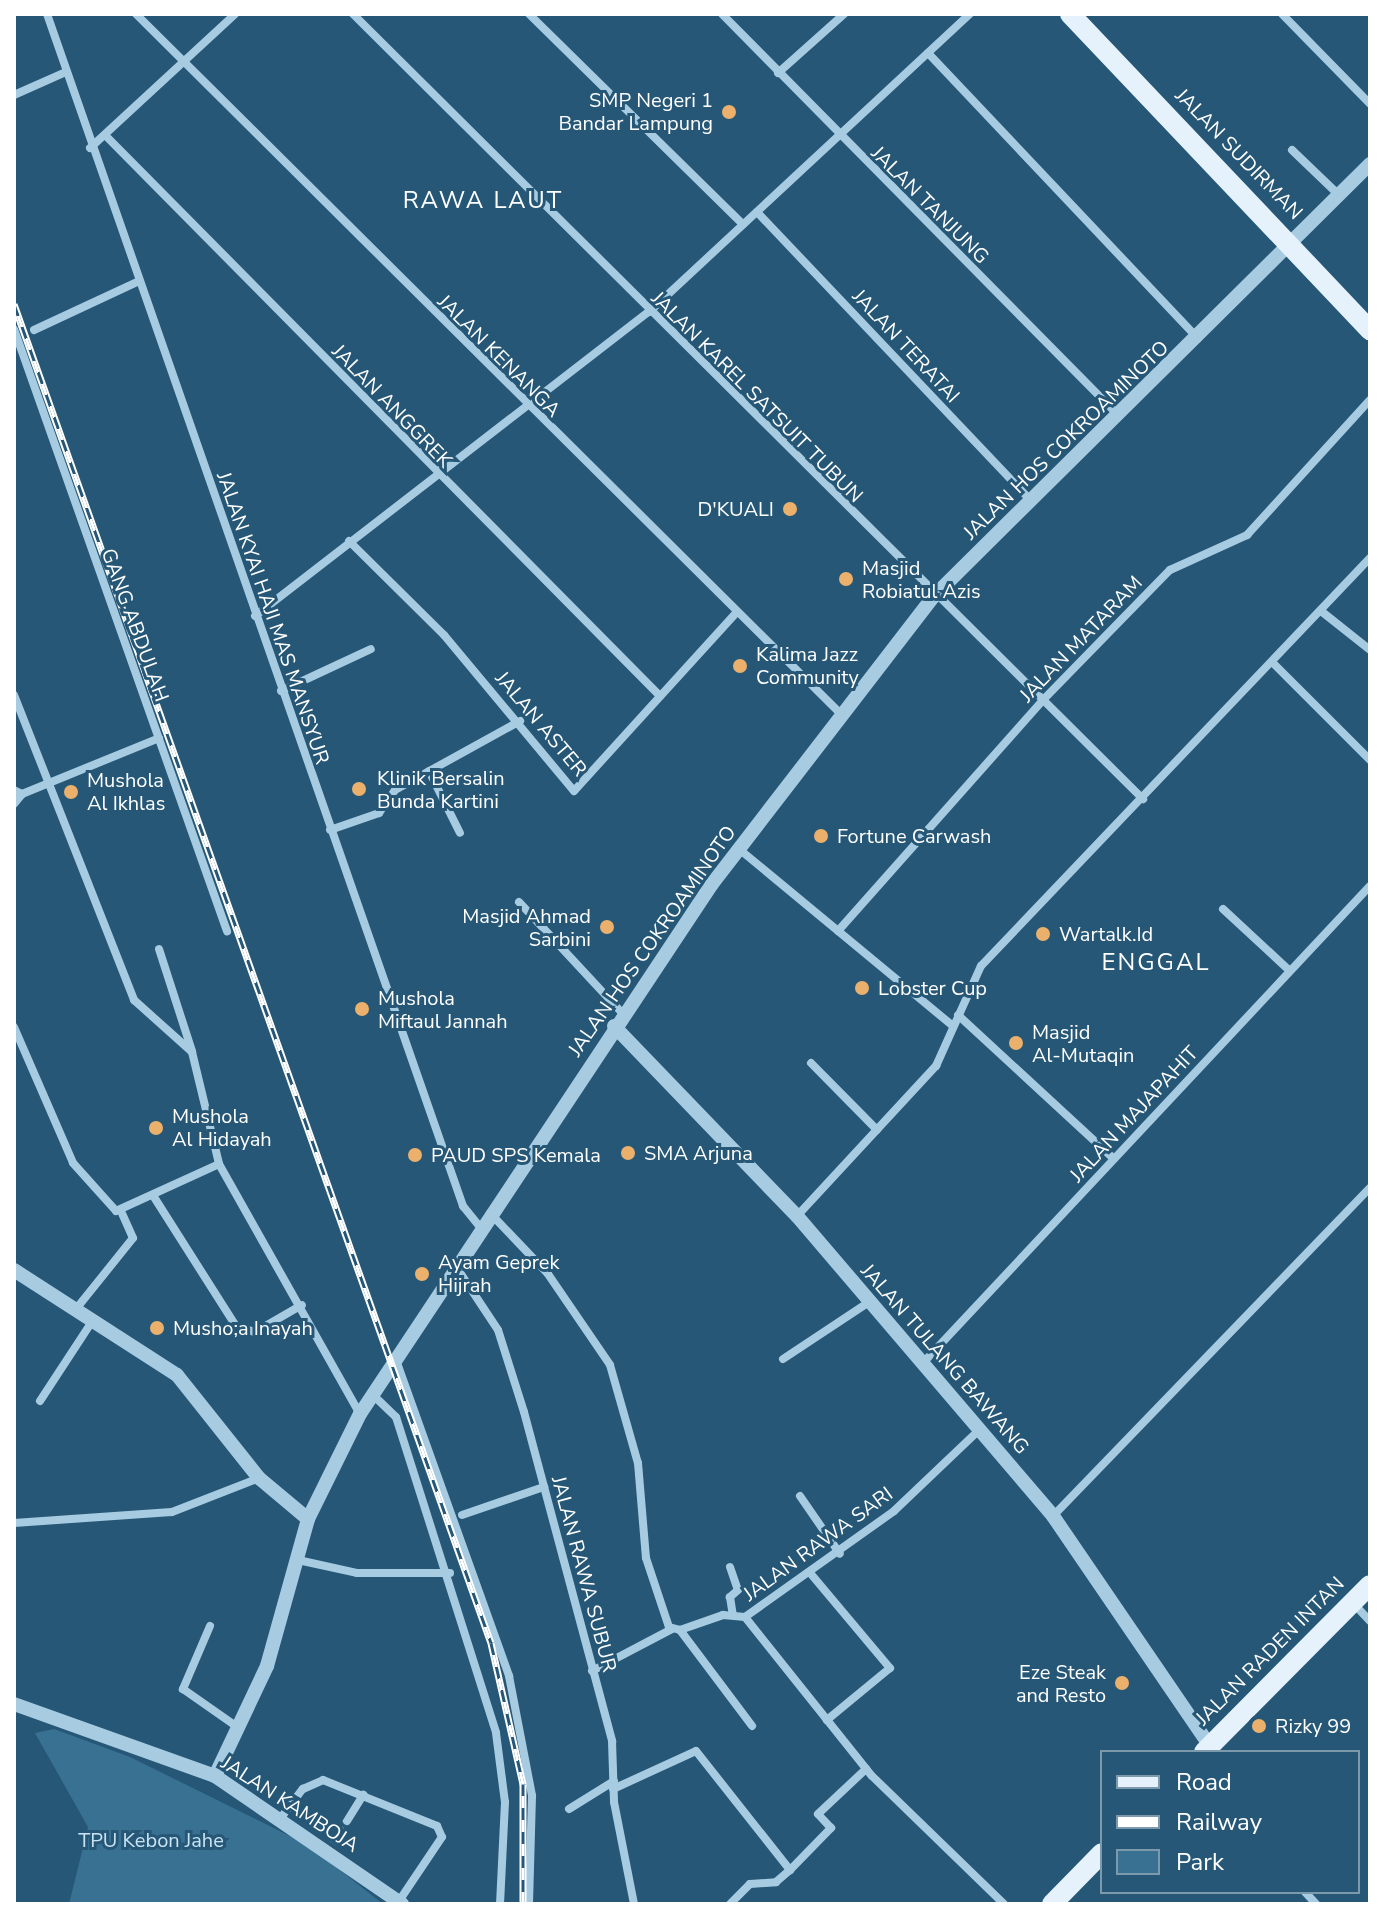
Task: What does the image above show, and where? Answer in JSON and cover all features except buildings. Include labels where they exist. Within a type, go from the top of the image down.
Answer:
[{"type":"main road","name":"JALAN SUDIRMAN","points":[[1070,14],[1292,244],[1370,330]]},
{"type":"main road","name":"JALAN RADEN INTAN","points":[[1207,1749],[1370,1585]]},
{"type":"main road","points":[[1052,1904],[1100,1855]]},
{"type":"street","name":"JALAN KYAI HAJI MAS MANSYUR","points":[[47,14],[90,148],[463,1206],[480,1227]]},
{"type":"street","name":"JALAN KENANGA","points":[[136,14],[526,407],[843,716]]},
{"type":"street","points":[[90,148],[235,14]]},
{"type":"street","name":"JALAN KAREL SATSUIT TUBUN","points":[[353,14],[933,597],[1143,799]]},
{"type":"street","points":[[529,14],[743,224]]},
{"type":"street","name":"JALAN TANJUNG","points":[[722,14],[838,136],[1118,415]]},
{"type":"street","points":[[778,73],[844,14]]},
{"type":"street","points":[[255,616],[649,312],[970,14]]},
{"type":"street","points":[[1282,14],[1370,104]]},
{"type":"street","points":[[928,53],[1198,340]]},
{"type":"street","points":[[14,95],[66,72]]},
{"type":"street","name":"JALAN ANGGREK","points":[[105,135],[436,475],[660,696]]},
{"type":"street","points":[[1292,150],[1339,195]]},
{"type":"street","name":"JALAN HOS COKROAMINOTO","points":[[215,1776],[240,1728],[276,1641],[308,1519],[360,1414],[622,1013],[739,849],[933,597],[1198,340],[1370,164]]},
{"type":"street","name":"JALAN TERATAI","points":[[757,212],[1031,502]]},
{"type":"street","points":[[34,330],[137,282]]},
{"type":"street","name":"GANG ABDULAH","points":[[14,329],[227,931]]},
{"type":"street","name":"JALAN MATARAM","points":[[838,931],[1042,701],[1170,570],[1247,535],[1370,400]]},
{"type":"street","name":"JALAN ASTER","points":[[349,541],[520,721],[577,791],[735,614]]},
{"type":"street","points":[[797,1216],[936,1066],[981,966],[1274,664],[1370,558]]},
{"type":"street","points":[[1321,611],[1370,650]]},
{"type":"street","points":[[281,691],[371,649]]},
{"type":"street","points":[[1274,664],[1369,758]]},
{"type":"street","points":[[14,695],[45,784],[134,1000],[192,1052]]},
{"type":"street","points":[[330,830],[379,813],[387,796],[520,721]]},
{"type":"street","points":[[14,804],[18,792],[159,738]]},
{"type":"street","points":[[429,771],[460,833]]},
{"type":"street","points":[[739,849],[953,1026]]},
{"type":"street","name":"JALAN MAJAPAHIT","points":[[922,1364],[1370,886]]},
{"type":"street","points":[[519,902],[622,1013]]},
{"type":"street","points":[[1223,909],[1290,971]]},
{"type":"street","points":[[159,949],[192,1052],[219,1164],[302,1305],[360,1414]]},
{"type":"street","points":[[958,1015],[1114,1159]]},
{"type":"street","name":"JALAN TULANG BAWANG","points":[[614,1026],[797,1216],[1053,1516],[1207,1749]]},
{"type":"street","points":[[14,1027],[73,1163],[122,1213],[133,1238],[76,1309]]},
{"type":"street","points":[[811,1063],[877,1130]]},
{"type":"street","points":[[122,1213],[219,1164]]},
{"type":"street","points":[[1053,1516],[1368,1194]]},
{"type":"street","points":[[154,1197],[236,1326],[255,1332],[302,1305]]},
{"type":"street","points":[[490,1213],[548,1274],[610,1365],[638,1463],[638,1527],[676,1630],[752,1726]]},
{"type":"street","name":"JALAN RAWA SUBUR","points":[[456,1267],[498,1330],[544,1487],[592,1671],[634,1904]]},
{"type":"street","points":[[14,1270],[177,1375],[259,1478],[308,1519]]},
{"type":"street","points":[[783,1359],[869,1302]]},
{"type":"street","points":[[40,1401],[94,1320]]},
{"type":"street","points":[[396,1360],[509,1676],[532,1796],[529,1904]]},
{"type":"street","points":[[373,1395],[396,1417],[450,1573],[496,1733],[505,1802],[500,1904]]},
{"type":"street","name":"JALAN RAWA SARI","points":[[745,1617],[840,1554],[979,1430]]},
{"type":"street","points":[[14,1523],[133,1519],[197,1507],[222,1498],[259,1478]]},
{"type":"street","points":[[462,1515],[544,1487]]},
{"type":"street","points":[[800,1496],[840,1554]]},
{"type":"street","points":[[298,1560],[357,1573],[450,1573]]},
{"type":"street","points":[[730,1567],[738,1590],[730,1597],[733,1615]]},
{"type":"street","points":[[811,1574],[890,1668],[827,1720]]},
{"type":"street","points":[[1353,1603],[1370,1621]]},
{"type":"street","points":[[592,1671],[676,1630],[733,1615],[745,1617],[866,1769],[1004,1904]]},
{"type":"street","points":[[210,1626],[183,1689],[240,1728]]},
{"type":"street","name":"JALAN KAMBOJA","points":[[20,1705],[215,1776],[330,1848],[400,1903]]},
{"type":"street","points":[[569,1809],[614,1785],[698,1752],[790,1870]]},
{"type":"street","points":[[730,1904],[750,1884],[776,1882],[790,1870],[831,1828],[818,1814],[866,1769]]},
{"type":"street","points":[[280,1819],[303,1789],[323,1780],[363,1795],[443,1834],[400,1903]]},
{"type":"street","points":[[347,1821],[363,1795]]},
{"type":"green space","name":"TPU Kebon Jahe","points":[[54,1729],[130,1757],[308,1845],[383,1904],[69,1904],[88,1827],[35,1733]]},
{"type":"tunnel","points":[[333,1844],[347,1821]]},
{"type":"railway","points":[[14,304],[491,1643],[523,1784],[523,1904]]},
{"type":"place","name":"SMP Negeri 1 Bandar Lampung","points":[[729,112]]},
{"type":"place","name":"D'KUALI","points":[[790,509]]},
{"type":"place","name":"Masjid Robiatul Azis","points":[[846,579]]},
{"type":"place","name":"Kalima Jazz Community","points":[[740,666]]},
{"type":"place","name":"Klinik Bersalin Bunda Kartini","points":[[359,789]]},
{"type":"place","name":"Mushola Al Ikhlas","points":[[71,792]]},
{"type":"place","name":"Fortune Carwash","points":[[821,836]]},
{"type":"place","name":"Masjid Ahmad Sarbini","points":[[607,927]]},
{"type":"place","name":"Wartalk.Id","points":[[1043,934]]},
{"type":"place","name":"Lobster Cup","points":[[862,988]]},
{"type":"place","name":"Mushola Miftaul Jannah","points":[[362,1009]]},
{"type":"place","name":"Masjid Al-Mutaqin","points":[[1016,1043]]},
{"type":"place","name":"Mushola Al Hidayah","points":[[156,1128]]},
{"type":"place","name":"SMA Arjuna","points":[[628,1153]]},
{"type":"place","name":"PAUD SPS Kemala","points":[[415,1155]]},
{"type":"place","name":"Ayam Geprek Hijrah","points":[[422,1274]]},
{"type":"place","name":"Musho;a Inayah","points":[[157,1328]]},
{"type":"place","name":"Eze Steak and Resto","points":[[1122,1683]]},
{"type":"place","name":"Rizky 99","points":[[1259,1726]]},
{"type":"district","name":"RAWA LAUT","points":[[483,201]]},
{"type":"district","name":"ENGGAL","points":[[1156,963]]}]
